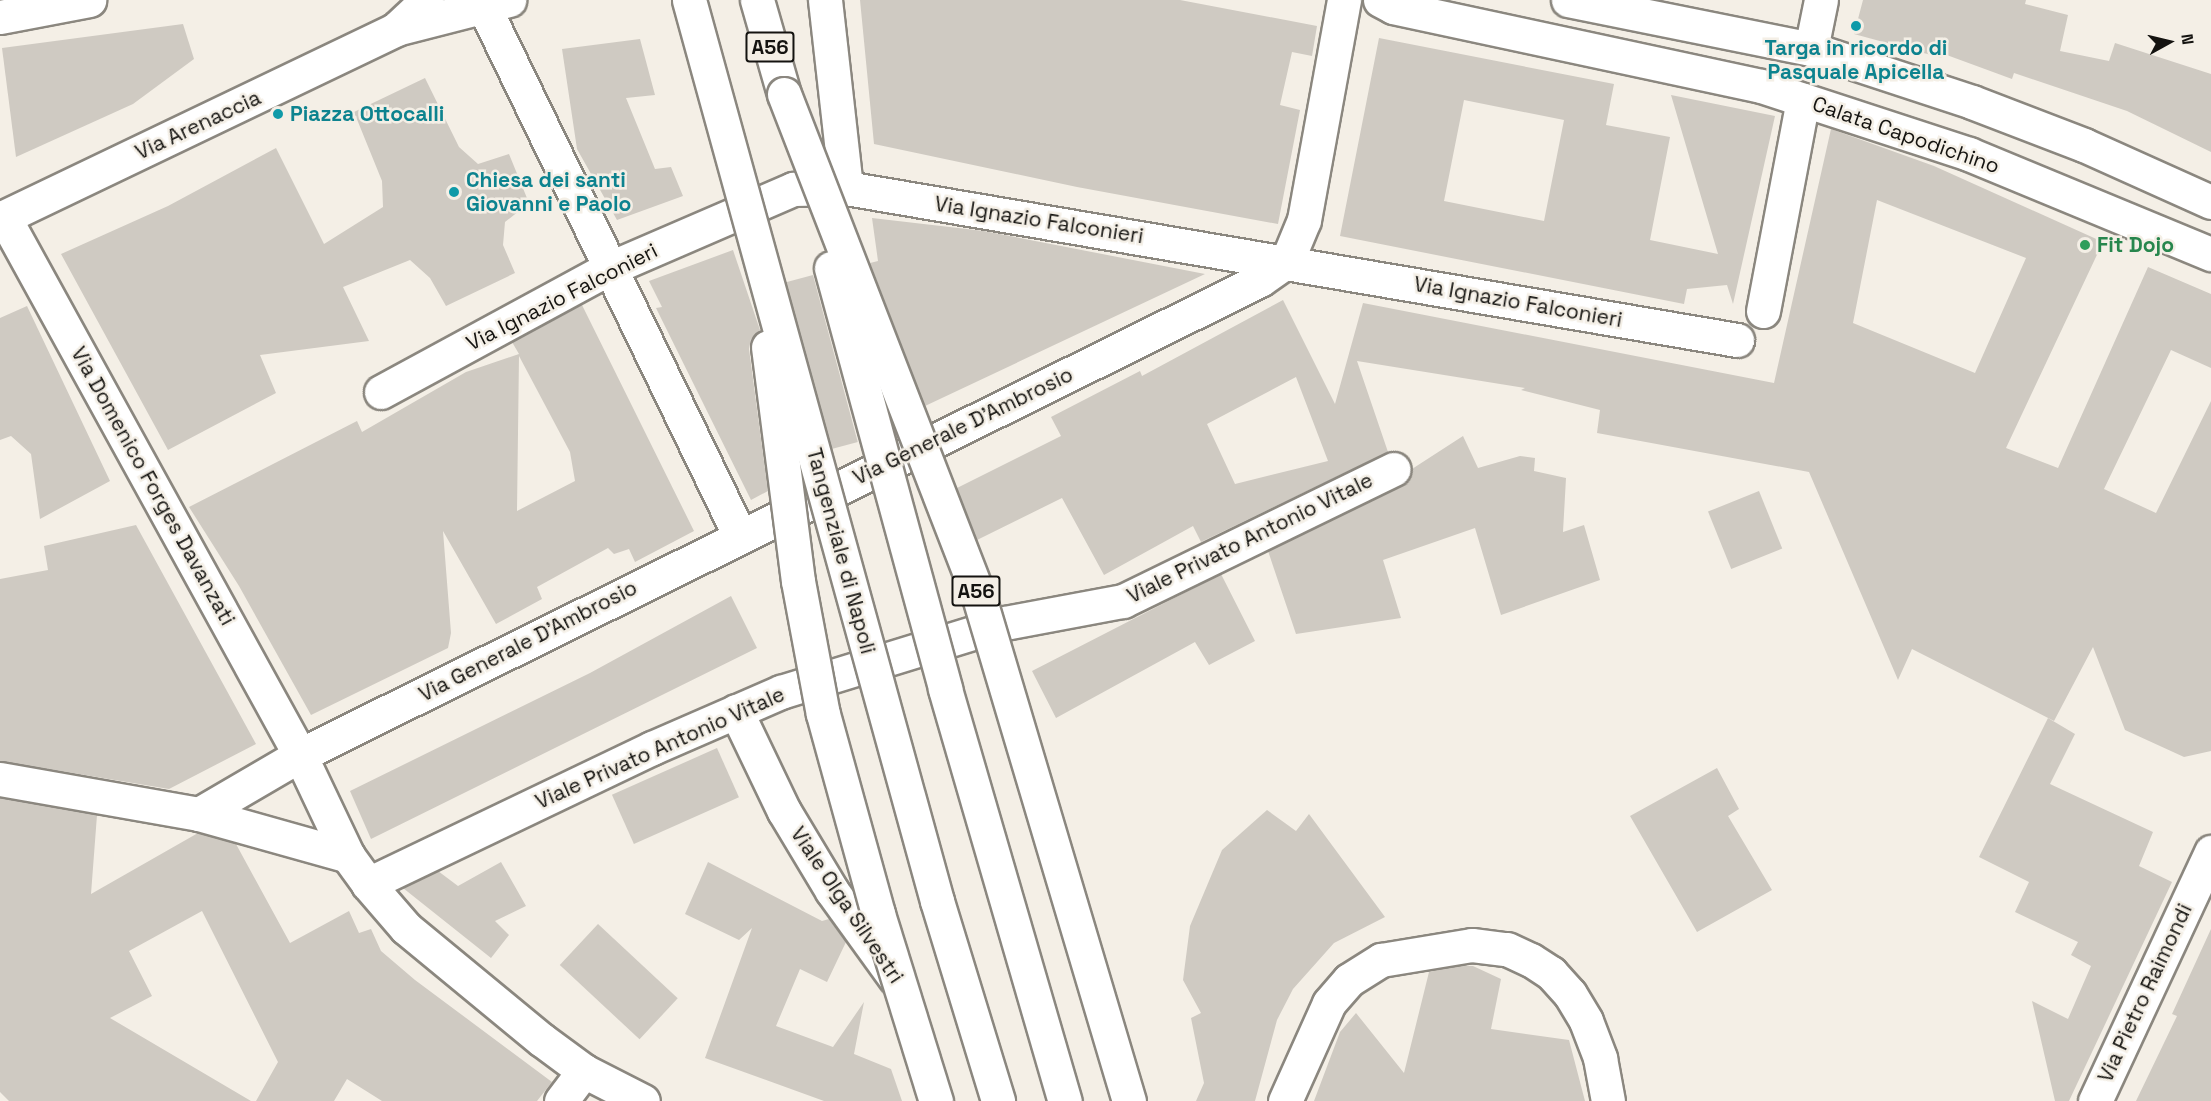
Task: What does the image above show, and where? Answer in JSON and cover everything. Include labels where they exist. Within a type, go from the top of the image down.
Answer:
[{"type":"main road","points":[[0,17],[89,0]]},
{"type":"main road","points":[[396,29],[427,0]]},
{"type":"main road","name":"Tangenziale di Napoli","points":[[689,0],[937,902],[998,1101]]},
{"type":"main road","name":"A56","points":[[757,0],[783,94],[979,597],[1130,1101]]},
{"type":"main road","points":[[825,0],[846,188]]},
{"type":"main road","points":[[1287,261],[1304,220],[1344,0]]},
{"type":"main road","name":"Calata Capodichino","points":[[1380,0],[1393,7],[1761,86],[1969,154],[2211,254]]},
{"type":"main road","points":[[1568,0],[1811,49],[1972,102],[2084,145],[2211,202]]},
{"type":"main road","points":[[1811,49],[1821,0]]},
{"type":"main road","points":[[396,29],[497,3],[608,269],[740,536]]},
{"type":"main road","name":"Via Arenaccia","points":[[2,218],[396,29]]},
{"type":"main road","points":[[783,94],[945,689],[1065,1101]]},
{"type":"main road","points":[[1763,310],[1803,100]]},
{"type":"main road","name":"Via Ignazio Falconieri","points":[[381,392],[608,269],[793,189],[846,188],[1287,261],[1737,340]]},
{"type":"main road","name":"Via Domenico Forges Davanzati","points":[[2,218],[300,755],[348,856],[368,884],[406,928],[584,1071],[643,1101]]},
{"type":"main road","points":[[754,235],[796,570],[814,670],[878,914],[936,1101]]},
{"type":"main road","name":"Via Generale D'Ambrosio","points":[[199,814],[300,755],[1260,280],[1287,261]]},
{"type":"main road","name":"Viale Privato Antonio Vitale","points":[[368,884],[781,692],[1005,624],[1123,601],[1394,469]]},
{"type":"main road","name":"Viale Olga Silvestri","points":[[736,711],[784,811],[832,891],[924,1018],[951,1101]]},
{"type":"main road","points":[[0,779],[199,814],[348,856]]},
{"type":"main road","name":"Via Pietro Raimondi","points":[[2095,1101],[2211,852]]},
{"type":"main road","points":[[1285,1101],[1329,1003],[1350,980],[1381,960],[1472,945],[1507,949],[1531,960],[1551,974],[1570,994],[1586,1022],[1600,1058],[1608,1101]]},
{"type":"main road","points":[[561,1101],[584,1071]]},
{"type":"building","points":[[860,0],[1180,0],[1317,26],[1312,56],[1292,52],[1280,105],[1300,110],[1278,224],[1077,187],[874,144]]},
{"type":"building","points":[[1863,0],[2026,0],[2025,4],[2068,15],[2060,51],[2109,61],[2115,43],[2211,74],[2211,152],[2127,111],[2014,73],[2012,79],[1944,54],[1942,58],[1854,34]]},
{"type":"building","points":[[183,24],[194,59],[133,104],[16,157],[2,48]]},
{"type":"building","points":[[1379,38],[1614,84],[1606,125],[1670,137],[1650,240],[1718,254],[1671,95],[1775,116],[1733,304],[1727,285],[1687,289],[1684,304],[1340,236]],"holes":[[[1464,100],[1564,120],[1544,221],[1444,201]]]},
{"type":"building","points":[[640,39],[655,95],[626,98],[655,169],[671,167],[683,196],[617,220],[577,149],[562,49]]},
{"type":"building","points":[[425,78],[459,147],[478,164],[509,154],[529,203],[505,222],[503,245],[515,273],[446,306],[430,278],[410,260],[343,287],[369,341],[260,355],[276,393],[168,450],[61,254],[168,206],[276,148],[324,244],[383,207],[382,181],[354,112]]},
{"type":"building","points":[[1831,129],[1934,166],[2103,242],[2006,448],[2058,468],[2148,267],[2211,294],[2211,368],[2171,350],[2104,489],[2156,513],[2211,401],[2211,751],[2184,757],[2125,730],[2093,647],[2054,721],[1912,649],[1898,680],[1809,472],[1597,433],[1600,410],[1521,390],[1525,388],[1357,361],[1388,452],[1201,542],[1193,526],[1104,575],[1062,498],[977,540],[957,488],[1061,436],[1051,417],[1140,371],[1142,376],[1283,300],[1335,404],[1363,303],[1774,383]],"holes":[[[1877,200],[2026,258],[1975,373],[1853,323]],[[1296,377],[1328,461],[1235,484],[1207,424]]]},
{"type":"building","points":[[872,218],[984,231],[1205,274],[925,406],[870,263],[878,261]]},
{"type":"building","points":[[733,250],[760,330],[751,339],[749,349],[768,491],[751,500],[656,308],[662,307],[649,281]]},
{"type":"building","points":[[813,275],[858,442],[831,449],[786,282]]},
{"type":"building","points":[[582,305],[694,531],[635,562],[629,549],[614,554],[608,548],[537,587],[542,599],[496,624],[443,531],[451,633],[448,648],[311,715],[239,586],[189,507],[357,421],[362,432],[466,372],[519,354],[512,342]],"holes":[[[519,356],[570,452],[575,481],[517,511]]]},
{"type":"building","points":[[27,306],[110,481],[40,519],[31,454],[11,436],[0,440],[0,318]]},
{"type":"building","points":[[1463,436],[1478,468],[1520,456],[1535,458],[1534,471],[1566,478],[1563,532],[1584,525],[1600,580],[1501,615],[1475,528],[1383,560],[1401,618],[1296,634],[1268,551],[1402,486],[1412,469]]},
{"type":"building","points":[[1759,491],[1782,548],[1731,569],[1708,512]]},
{"type":"building","points":[[136,525],[256,744],[169,789],[0,761],[0,579],[48,570],[44,546]]},
{"type":"building","points":[[1221,574],[1255,641],[1209,665],[1195,642],[1056,718],[1032,671]]},
{"type":"building","points":[[731,596],[757,648],[371,839],[350,791],[590,673]]},
{"type":"building","points":[[2048,718],[2075,734],[2050,784],[2153,832],[2139,866],[2172,882],[2069,1101],[2055,1101],[2032,1001],[2068,1019],[2091,966],[2071,955],[2078,942],[2015,912],[2029,882],[1979,857]]},
{"type":"building","points":[[717,748],[739,797],[634,844],[612,795]]},
{"type":"building","points":[[1717,768],[1739,809],[1728,816],[1772,890],[1697,932],[1630,816]]},
{"type":"building","points":[[0,798],[97,815],[91,894],[198,833],[236,844],[290,943],[349,911],[359,933],[371,929],[381,951],[415,980],[552,1082],[537,1101],[382,1101],[347,1079],[334,1101],[256,1101],[278,1062],[202,911],[129,951],[152,996],[110,1018],[251,1101],[9,1101],[0,1092]]},
{"type":"building","points":[[1267,810],[1296,831],[1309,814],[1385,917],[1334,943],[1293,989],[1277,1020],[1255,1101],[1196,1101],[1204,1083],[1191,1018],[1201,1013],[1183,980],[1190,926],[1222,850]]},
{"type":"building","points":[[501,862],[526,906],[495,921],[509,935],[491,958],[403,888],[438,871],[458,886]]},
{"type":"building","points":[[708,862],[822,921],[829,919],[846,942],[827,982],[800,969],[776,1026],[833,1047],[864,1002],[854,1054],[891,1069],[902,1101],[824,1101],[705,1058],[752,928],[739,940],[685,914]]},
{"type":"building","points":[[598,924],[678,998],[640,1039],[560,965]]},
{"type":"building","points":[[2211,929],[2211,1101],[2136,1101],[2177,1016],[2172,1014]]},
{"type":"building","points":[[1457,966],[1473,966],[1501,979],[1491,1029],[1569,1040],[1585,1101],[1314,1101],[1340,1032],[1356,1013],[1404,1073],[1429,972]]},
{"type":"place","name":"Targa in ricordo di Pasquale Apicella","points":[[1856,26]]},
{"type":"place","name":"Piazza Ottocalli","points":[[278,114]]},
{"type":"place","name":"Chiesa dei santi Giovanni e Paolo","points":[[454,192]]},
{"type":"place","name":"Fit Dojo","points":[[2085,245]]}]
